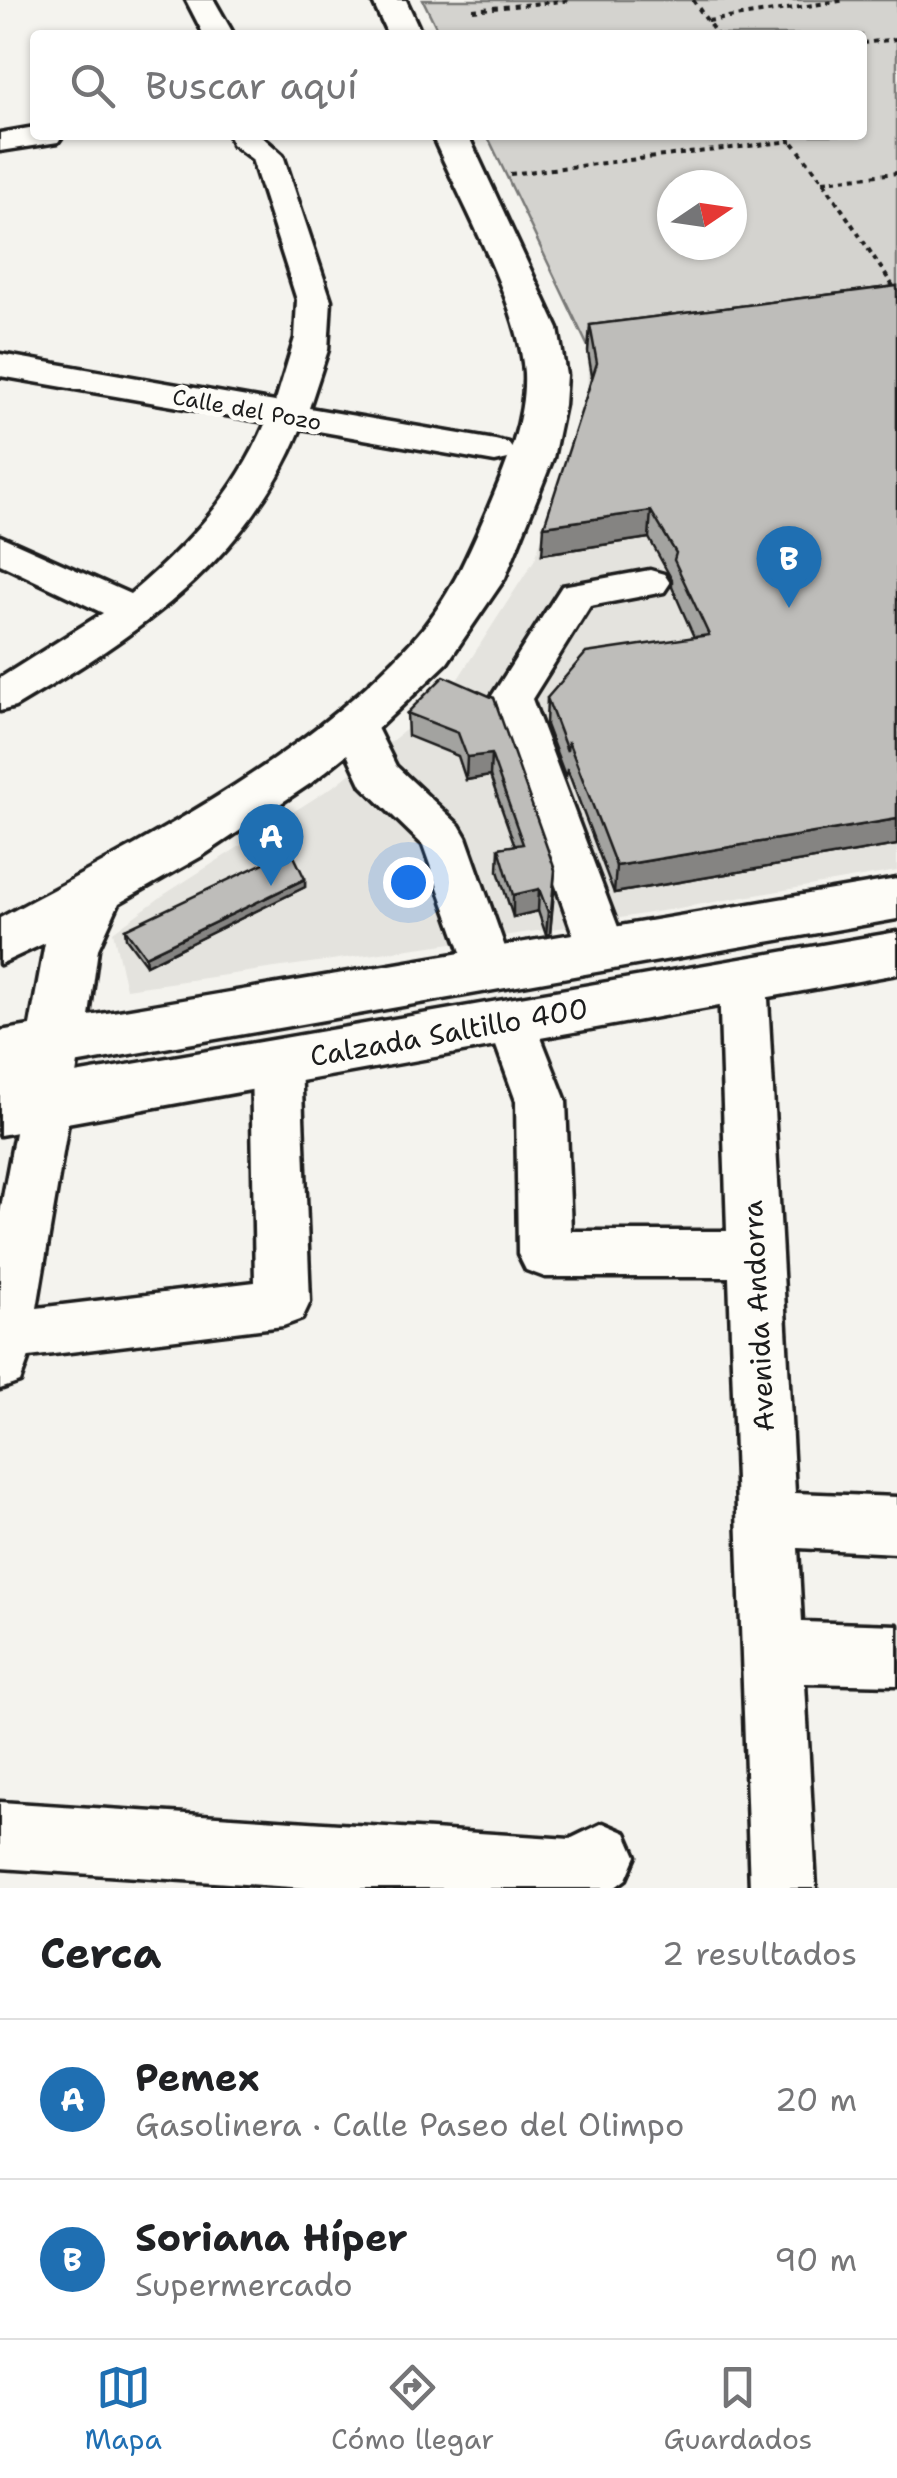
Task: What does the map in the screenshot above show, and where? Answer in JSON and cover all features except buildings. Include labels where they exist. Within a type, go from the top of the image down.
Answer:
[{"type":"main road","points":[[389,0],[403,30]]},
{"type":"main road","points":[[0,943],[240,808],[354,722],[430,652],[482,578],[516,503],[543,405],[545,375],[538,329],[452,140]]},
{"type":"main road","points":[[18,1076],[98,889]]},
{"type":"main road","name":"Calzada Saltillo 400","points":[[18,1076],[489,970],[897,899]]},
{"type":"main road","name":"Calzada Saltillo 400","points":[[18,1076],[276,1063],[897,953]]},
{"type":"street","points":[[200,0],[216,30]]},
{"type":"street","points":[[0,142],[30,138]]},
{"type":"street","points":[[0,696],[136,613],[187,570],[232,514],[282,439],[312,344],[316,325],[314,300],[267,155],[247,140]]},
{"type":"street","name":"Calle del Pozo","points":[[0,364],[496,452]]},
{"type":"street","points":[[0,548],[136,613]]},
{"type":"street","points":[[602,950],[512,699],[576,595],[650,583]]},
{"type":"street","points":[[354,722],[378,776],[443,837],[489,970]]},
{"type":"street","name":"Avenida Andorra","points":[[742,980],[783,1888]]},
{"type":"street","points":[[512,1020],[542,1101],[545,1254],[755,1254]]},
{"type":"street","points":[[18,1076],[3,1350],[283,1302],[276,1063]]},
{"type":"street","points":[[767,1519],[897,1524]]},
{"type":"street","points":[[773,1652],[897,1655]]},
{"type":"street","points":[[0,1835],[446,1876],[579,1874],[603,1856]]},
{"type":"path","points":[[473,10],[572,0]]},
{"type":"path","points":[[693,0],[714,30]]},
{"type":"path","points":[[708,21],[846,0]]},
{"type":"path","points":[[867,42],[897,39]]},
{"type":"path","points":[[506,174],[792,142],[823,181],[897,292]]},
{"type":"path","points":[[823,181],[897,173]]},
{"type":"shaded area","points":[[423,0],[897,0],[897,312],[590,351],[489,140],[867,140],[867,30],[438,30]]},
{"type":"shaded area","points":[[897,316],[897,871],[573,926],[126,989],[113,932],[165,894],[337,784],[445,699],[535,559],[587,391],[588,352]]},
{"type":"place","name":"Soriana Híper","points":[[789,608]]},
{"type":"place","name":"Pemex","points":[[271,886]]}]
